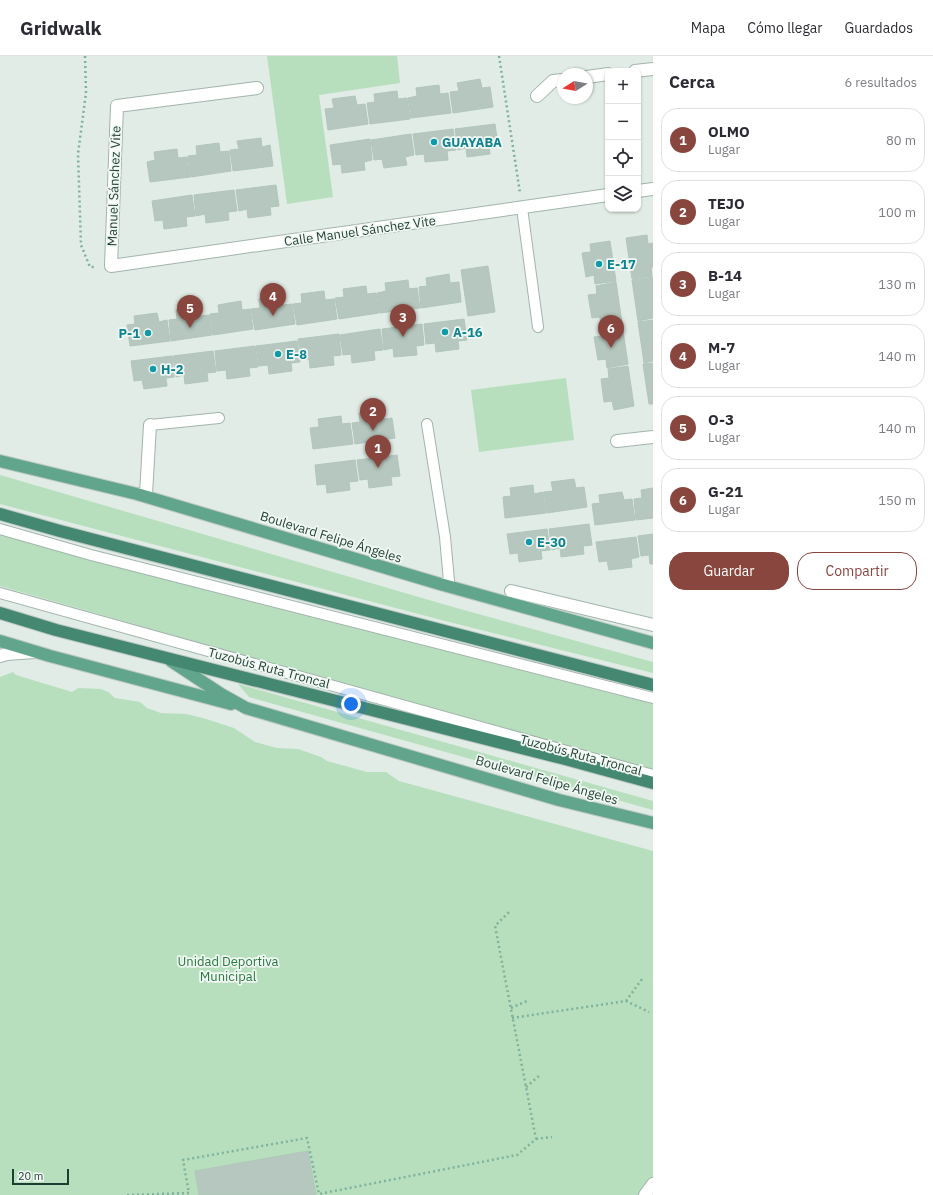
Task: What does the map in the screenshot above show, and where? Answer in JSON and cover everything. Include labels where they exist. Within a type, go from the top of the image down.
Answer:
[{"type":"highway","points":[[0,514],[75,535],[653,685]]},
{"type":"highway","name":"Boulevard Felipe Ángeles","points":[[0,613],[56,630],[565,759],[653,783]]},
{"type":"main road","name":"Boulevard Felipe Ángeles","points":[[0,461],[137,494],[440,584],[653,643]]},
{"type":"main road","points":[[0,642],[246,708]]},
{"type":"main road","name":"Boulevard Felipe Ángeles","points":[[168,659],[221,694],[246,708],[559,800],[653,823]]},
{"type":"street","points":[[641,70],[653,69]]},
{"type":"street","points":[[593,76],[605,74]]},
{"type":"street","points":[[537,96],[553,81],[557,81]]},
{"type":"street","name":"Manuel Sánchez Vite","points":[[111,266],[117,106],[257,88]]},
{"type":"street","points":[[641,191],[653,189]]},
{"type":"street","name":"Calle Manuel Sánchez Vite","points":[[111,266],[605,195]]},
{"type":"street","points":[[137,494],[146,494],[150,425]]},
{"type":"street","points":[[617,441],[653,436]]},
{"type":"street","points":[[511,591],[653,625]]},
{"type":"street","points":[[0,656],[7,654],[36,652]]},
{"type":"street","points":[[645,1195],[653,1184]]},
{"type":"lane","points":[[522,208],[538,327]]},
{"type":"lane","points":[[150,425],[219,418]]},
{"type":"lane","points":[[427,424],[444,536],[449,581],[440,584]]},
{"type":"lane","points":[[0,529],[91,555],[653,698]]},
{"type":"lane","name":"Tuzobús Ruta Troncal","points":[[0,593],[653,775]]},
{"type":"path","points":[[85,56],[86,93],[78,154],[79,217],[82,245],[90,267],[111,266]]},
{"type":"path","points":[[499,56],[522,208]]},
{"type":"path","points":[[510,911],[495,926],[536,1139]]},
{"type":"path","points":[[626,1001],[642,979]]},
{"type":"path","points":[[511,1008],[527,1001]]},
{"type":"path","points":[[512,1018],[626,1001],[649,1012]]},
{"type":"path","points":[[526,1087],[540,1075]]},
{"type":"path","points":[[127,1195],[189,1193],[183,1160],[307,1138],[319,1194],[518,1155],[536,1139],[552,1136]]},
{"type":"green space","points":[[267,56],[397,56],[400,83],[319,95],[333,197],[287,204]]},
{"type":"green space","points":[[566,378],[574,440],[479,452],[471,390]]},
{"type":"green space","points":[[0,475],[453,607],[653,662],[653,673],[449,622],[0,504]]},
{"type":"green space","points":[[0,533],[93,561],[653,704],[653,771],[0,586]]},
{"type":"green space","name":"Unidad Deportiva Municipal","points":[[13,672],[16,675],[72,692],[78,688],[101,689],[108,692],[115,698],[140,702],[147,708],[161,713],[186,714],[234,728],[255,742],[277,748],[298,749],[321,757],[327,761],[367,772],[386,772],[399,781],[653,851],[653,1188],[648,1195],[0,1195],[0,677]]},
{"type":"green space","points":[[238,684],[653,801],[653,810],[249,697]]},
{"type":"building","points":[[480,79],[482,88],[490,87],[493,107],[453,113],[450,92],[459,91],[457,83]]},
{"type":"building","points":[[439,85],[440,94],[448,93],[451,113],[411,118],[408,98],[417,96],[416,88]]},
{"type":"building","points":[[397,91],[398,99],[407,98],[410,119],[370,124],[367,103],[375,102],[374,94]]},
{"type":"building","points":[[355,96],[357,105],[365,104],[368,124],[328,130],[325,109],[334,108],[332,99]]},
{"type":"building","points":[[495,124],[498,145],[489,146],[490,154],[467,157],[466,148],[458,150],[455,129]]},
{"type":"building","name":"GUAYABA","points":[[453,129],[456,150],[447,151],[448,160],[425,162],[424,154],[416,155],[413,134]]},
{"type":"building","points":[[411,134],[414,155],[405,157],[407,165],[384,168],[382,159],[374,160],[371,140]]},
{"type":"building","points":[[261,138],[262,147],[270,145],[273,166],[233,171],[230,150],[239,149],[237,141]]},
{"type":"building","points":[[370,139],[372,160],[364,162],[365,170],[342,173],[341,164],[333,165],[330,145]]},
{"type":"building","points":[[219,143],[220,152],[229,151],[231,171],[191,177],[188,156],[197,155],[196,146]]},
{"type":"building","points":[[177,149],[178,158],[187,157],[190,177],[150,182],[147,162],[155,160],[154,152]]},
{"type":"building","points":[[276,185],[279,206],[270,207],[271,215],[248,218],[247,209],[239,211],[236,190]]},
{"type":"building","points":[[234,190],[237,211],[228,212],[229,220],[206,223],[205,214],[196,216],[194,195]]},
{"type":"building","points":[[192,195],[195,216],[186,217],[187,226],[164,229],[163,220],[155,221],[152,201]]},
{"type":"building","points":[[647,235],[648,244],[653,243],[653,267],[651,267],[652,276],[632,279],[626,238]]},
{"type":"building","name":"E-17","points":[[610,241],[616,281],[595,284],[594,275],[586,277],[582,253],[591,252],[590,244]]},
{"type":"building","points":[[488,266],[495,312],[468,316],[461,270]]},
{"type":"building","points":[[449,274],[450,283],[459,282],[461,302],[421,308],[419,287],[427,286],[426,278]]},
{"type":"building","points":[[653,277],[653,318],[638,321],[632,280]]},
{"type":"building","points":[[408,280],[409,289],[417,288],[420,308],[380,313],[377,293],[386,291],[385,283]]},
{"type":"building","points":[[616,282],[622,323],[601,326],[600,317],[592,318],[588,295],[597,294],[596,286]]},
{"type":"building","points":[[366,286],[367,294],[376,293],[379,313],[339,319],[335,298],[344,297],[343,289]]},
{"type":"building","points":[[324,291],[325,300],[334,299],[337,319],[297,325],[293,304],[302,303],[301,294]]},
{"type":"building","points":[[282,296],[283,305],[292,304],[295,324],[255,330],[251,309],[260,308],[259,299]]},
{"type":"building","points":[[241,301],[242,310],[250,309],[253,329],[213,335],[210,314],[219,313],[218,305]]},
{"type":"building","points":[[199,307],[200,316],[209,315],[212,335],[171,341],[169,320],[177,319],[176,310]]},
{"type":"building","name":"P-1","points":[[157,313],[159,322],[167,320],[170,341],[130,346],[127,325],[135,324],[134,316]]},
{"type":"building","name":"A-16","points":[[464,319],[467,340],[458,341],[459,349],[436,352],[435,343],[426,344],[424,324]]},
{"type":"building","points":[[653,320],[653,361],[644,363],[638,322]]},
{"type":"building","points":[[422,324],[424,345],[416,346],[417,355],[394,357],[393,348],[384,350],[382,329]]},
{"type":"building","points":[[622,324],[628,364],[607,368],[606,359],[598,360],[594,337],[603,336],[602,327]]},
{"type":"building","points":[[380,329],[383,350],[374,351],[375,360],[352,363],[351,354],[343,355],[340,335]]},
{"type":"building","points":[[339,334],[341,355],[333,356],[334,365],[310,368],[309,359],[301,360],[298,339]]},
{"type":"building","name":"E-8","points":[[297,341],[300,362],[291,363],[292,371],[269,374],[268,365],[259,366],[256,346]]},
{"type":"building","points":[[255,346],[258,367],[249,368],[250,376],[227,379],[226,370],[217,371],[215,351]]},
{"type":"building","points":[[213,351],[216,372],[207,373],[208,381],[185,384],[184,375],[176,377],[173,356]]},
{"type":"building","name":"H-2","points":[[172,356],[174,377],[166,378],[167,386],[144,389],[142,380],[134,381],[131,361]]},
{"type":"building","points":[[653,363],[653,404],[649,404],[643,364]]},
{"type":"building","points":[[628,366],[634,406],[614,410],[612,401],[604,402],[601,379],[609,378],[608,369]]},
{"type":"building","points":[[382,410],[384,419],[392,418],[395,438],[355,444],[352,423],[360,422],[359,413]]},
{"type":"building","points":[[341,416],[342,424],[350,423],[353,444],[313,449],[310,428],[319,427],[318,419]]},
{"type":"building","points":[[397,455],[400,476],[391,477],[392,485],[369,488],[368,479],[360,480],[357,460]]},
{"type":"building","points":[[355,460],[358,481],[349,482],[350,490],[327,493],[326,484],[317,485],[315,465]]},
{"type":"building","points":[[574,479],[576,488],[584,487],[587,507],[547,513],[544,492],[553,491],[551,482]]},
{"type":"building","points":[[533,485],[534,494],[543,492],[546,513],[505,518],[503,497],[511,496],[510,488]]},
{"type":"building","points":[[653,488],[653,518],[636,520],[634,499],[642,498],[641,490]]},
{"type":"building","points":[[622,492],[624,500],[632,499],[635,520],[595,525],[592,504],[600,503],[599,495]]},
{"type":"building","points":[[589,524],[592,545],[583,546],[584,554],[561,557],[560,548],[552,550],[549,529]]},
{"type":"building","name":"E-30","points":[[547,529],[550,550],[541,551],[542,559],[519,562],[518,553],[510,554],[507,534]]},
{"type":"building","points":[[653,534],[653,564],[650,564],[649,555],[641,556],[638,536]]},
{"type":"building","points":[[636,537],[639,557],[631,559],[632,567],[609,570],[607,561],[599,562],[596,542]]},
{"type":"building","points":[[308,1151],[316,1195],[199,1195],[195,1171]]},
{"type":"place","name":"GUAYABA","points":[[434,142]]},
{"type":"place","name":"E-17","points":[[599,264]]},
{"type":"place","name":"M-7","points":[[273,316]]},
{"type":"place","name":"O-3","points":[[190,328]]},
{"type":"place","name":"A-16","points":[[445,332]]},
{"type":"place","name":"P-1","points":[[148,333]]},
{"type":"place","name":"B-14","points":[[403,337]]},
{"type":"place","name":"G-21","points":[[611,348]]},
{"type":"place","name":"E-8","points":[[278,354]]},
{"type":"place","name":"H-2","points":[[153,369]]},
{"type":"place","name":"TEJO","points":[[373,431]]},
{"type":"place","name":"OLMO","points":[[378,468]]},
{"type":"place","name":"E-30","points":[[529,542]]}]
